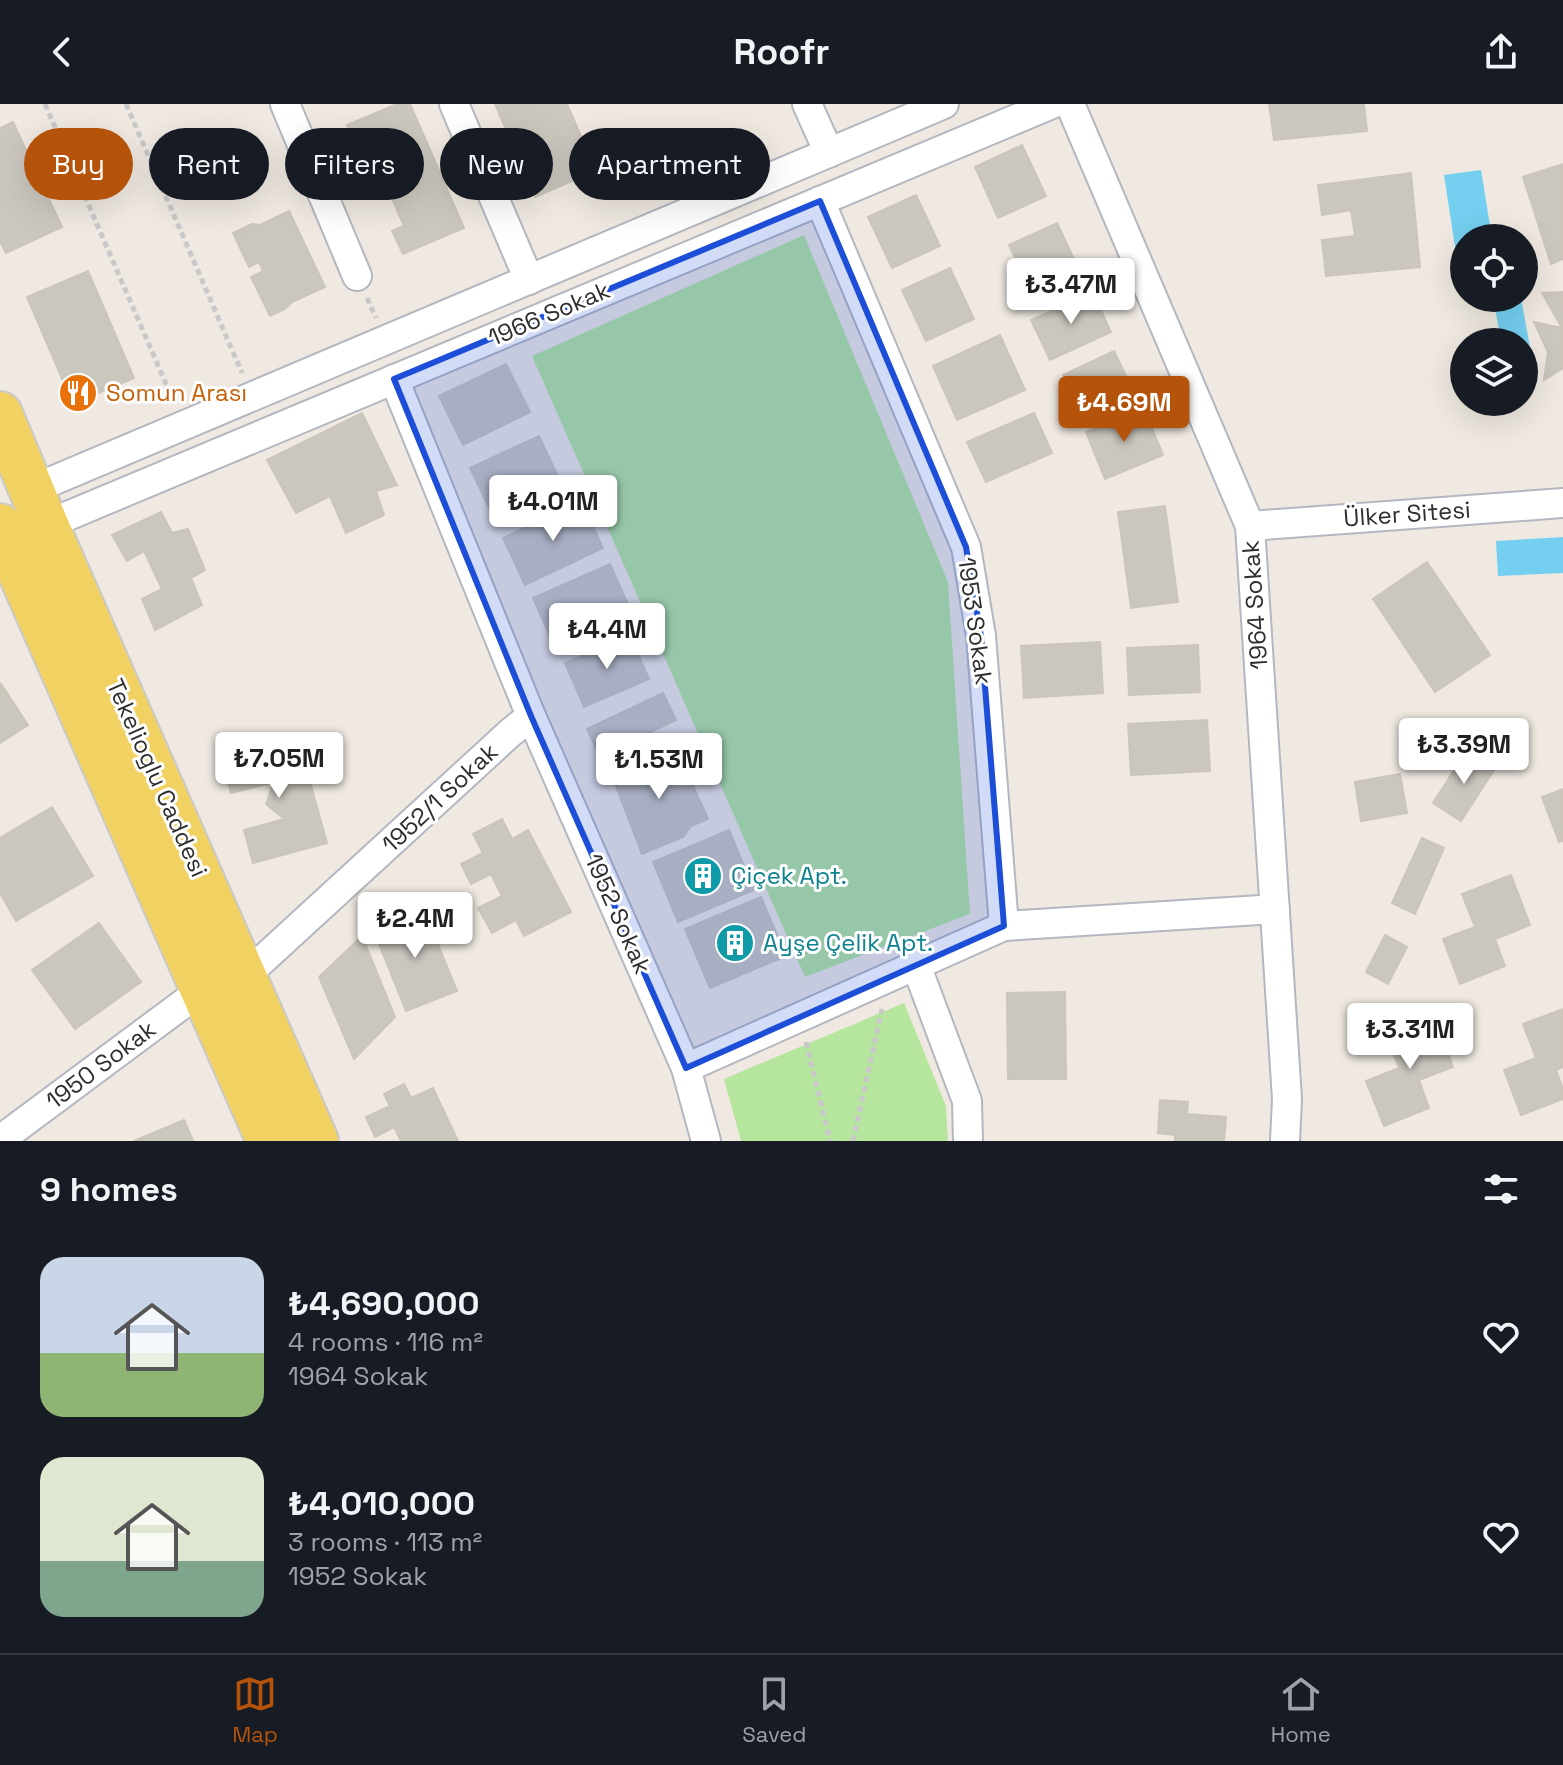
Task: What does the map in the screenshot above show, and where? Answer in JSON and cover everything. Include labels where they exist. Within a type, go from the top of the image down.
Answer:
[{"type":"main road","name":"Tekelioglu Caddesi","points":[[0,414],[223,983],[269,1141]]},
{"type":"main road","name":"Tekelioglu Caddesi","points":[[0,526],[223,983],[316,1141]]},
{"type":"street","points":[[285,104],[357,276]]},
{"type":"street","points":[[454,104],[529,280]]},
{"type":"street","points":[[807,104],[829,153]]},
{"type":"street","name":"1966 Sokak","points":[[39,507],[529,280],[944,104]]},
{"type":"street","name":"1966 Sokak","points":[[39,507],[394,379],[1052,104]]},
{"type":"street","name":"1964 Sokak","points":[[1070,104],[1250,526],[1287,1099],[1285,1141]]},
{"type":"street","name":"1953 Sokak","points":[[820,201],[966,547],[981,636],[1004,926]]},
{"type":"street","name":"1952 Sokak","points":[[394,379],[531,716],[686,1068],[706,1141]]},
{"type":"street","name":"Ülker Sitesi","points":[[1250,526],[1563,503]]},
{"type":"street","name":"1952/1 Sokak","points":[[223,983],[531,716]]},
{"type":"street","points":[[686,1068],[1004,926],[1275,909]]},
{"type":"street","points":[[916,965],[967,1101],[968,1141]]},
{"type":"street","name":"1950 Sokak","points":[[0,1140],[223,983]]},
{"type":"path","points":[[45,104],[173,400]]},
{"type":"path","points":[[126,104],[247,385]]},
{"type":"path","points":[[853,1141],[882,1005]]},
{"type":"path","points":[[805,1041],[830,1141]]},
{"type":"highlighted area","points":[[820,201],[966,547],[981,636],[1004,926],[686,1068],[531,716],[394,379]]},
{"type":"green space","points":[[804,235],[948,582],[970,914],[805,977],[532,356]]},
{"type":"green space","points":[[904,1003],[946,1106],[948,1141],[741,1141],[724,1079]]},
{"type":"water","points":[[1481,170],[1490,224],[1451,224],[1444,175]]},
{"type":"water","points":[[1496,312],[1524,312],[1526,328],[1499,328]]},
{"type":"water","points":[[1563,537],[1563,573],[1498,576],[1496,541]]},
{"type":"building","points":[[397,104],[410,104],[420,128],[348,128],[347,125]]},
{"type":"building","points":[[495,104],[567,104],[577,128],[569,128],[569,183],[553,189],[553,128],[505,128]]},
{"type":"building","points":[[1269,104],[1364,104],[1367,131],[1274,140]]},
{"type":"building","points":[[13,122],[24,146],[24,200],[49,200],[62,227],[6,253],[0,241],[0,128]]},
{"type":"building","points":[[424,136],[440,173],[440,200],[452,200],[464,228],[403,254],[392,231],[404,226],[393,200],[424,200]]},
{"type":"building","points":[[1022,145],[1046,196],[998,218],[975,167]]},
{"type":"building","points":[[1563,164],[1563,259],[1551,264],[1523,177]]},
{"type":"building","points":[[1411,173],[1420,267],[1326,276],[1322,240],[1355,236],[1351,210],[1322,215],[1318,185]]},
{"type":"building","points":[[916,195],[940,246],[892,268],[868,217]]},
{"type":"building","points":[[289,211],[325,287],[270,316],[251,277],[263,271],[259,262],[249,267],[233,233],[252,224],[260,225]]},
{"type":"building","points":[[1057,223],[1081,274],[1033,296],[1009,245]]},
{"type":"building","points":[[950,268],[974,319],[926,341],[902,290]]},
{"type":"building","points":[[88,271],[134,378],[73,404],[27,297]]},
{"type":"building","points":[[1563,292],[1563,368],[1544,380],[1548,352],[1534,322],[1562,328],[1542,293]]},
{"type":"building","points":[[1093,293],[1111,332],[1050,360],[1031,320]]},
{"type":"building","points":[[1000,335],[1025,390],[957,420],[933,366]]},
{"type":"building","points":[[1114,351],[1135,395],[1085,418],[1063,375]]},
{"type":"building","points":[[506,364],[530,412],[463,445],[439,396]]},
{"type":"building","points":[[1144,409],[1163,455],[1105,479],[1086,432]]},
{"type":"building","points":[[362,413],[397,485],[376,491],[384,515],[346,533],[330,496],[296,513],[267,460]]},
{"type":"building","points":[[1034,413],[1052,453],[986,482],[967,442]]},
{"type":"building","points":[[539,436],[563,487],[495,520],[470,468]]},
{"type":"building","points":[[581,501],[603,548],[525,585],[503,538]]},
{"type":"building","points":[[1165,506],[1178,602],[1131,608],[1118,512]]},
{"type":"building","points":[[161,512],[172,533],[188,529],[205,570],[191,578],[202,605],[155,630],[142,599],[162,589],[144,551],[127,561],[112,535]]},
{"type":"building","points":[[1427,562],[1490,655],[1435,692],[1373,599]]},
{"type":"building","points":[[610,564],[631,611],[554,645],[533,598]]},
{"type":"building","points":[[630,636],[649,679],[584,707],[565,663]]},
{"type":"building","points":[[1100,642],[1103,693],[1024,698],[1021,646]]},
{"type":"building","points":[[1198,645],[1200,692],[1129,695],[1127,648]]},
{"type":"building","points":[[0,685],[28,725],[0,743]]},
{"type":"building","points":[[663,693],[676,720],[600,756],[587,729]]},
{"type":"building","points":[[1207,720],[1210,771],[1131,775],[1128,724]]},
{"type":"building","points":[[298,739],[327,843],[253,863],[244,830],[284,819],[266,804],[274,782],[231,793],[222,760]]},
{"type":"building","points":[[677,750],[708,819],[691,826],[683,837],[642,854],[612,776],[645,759],[655,759]]},
{"type":"building","points":[[1466,752],[1494,770],[1461,821],[1433,803]]},
{"type":"building","points":[[1400,774],[1407,813],[1361,821],[1355,782]]},
{"type":"building","points":[[1563,789],[1563,841],[1559,842],[1542,797]]},
{"type":"building","points":[[52,807],[93,876],[16,921],[0,893],[0,838]]},
{"type":"building","points":[[502,819],[512,839],[528,830],[571,912],[524,936],[516,920],[492,933],[478,908],[502,896],[491,874],[471,884],[461,864],[483,853],[473,834]]},
{"type":"building","name":"Çiçek Apt.","points":[[729,830],[754,890],[678,922],[653,862]]},
{"type":"building","points":[[1422,838],[1444,848],[1415,914],[1392,903]]},
{"type":"building","points":[[1511,875],[1530,925],[1495,939],[1505,966],[1460,984],[1443,939],[1475,927],[1462,894]]},
{"type":"building","name":"Ayşe Çelik Apt.","points":[[761,897],[786,956],[710,988],[685,929]]},
{"type":"building","points":[[423,908],[457,991],[406,1011],[373,929]]},
{"type":"building","points":[[99,923],[141,982],[75,1029],[32,970]]},
{"type":"building","points":[[1385,935],[1407,947],[1388,984],[1366,972]]},
{"type":"building","points":[[362,936],[395,1017],[354,1059],[319,977]]},
{"type":"building","points":[[1065,992],[1066,1079],[1008,1079],[1007,993]]},
{"type":"building","points":[[1563,1009],[1563,1067],[1556,1070],[1563,1099],[1521,1115],[1504,1070],[1536,1058],[1523,1024]]},
{"type":"building","points":[[1434,1017],[1453,1067],[1419,1080],[1429,1108],[1384,1126],[1366,1081],[1399,1068],[1386,1035]]},
{"type":"building","points":[[404,1084],[411,1098],[433,1088],[458,1141],[401,1141],[394,1127],[375,1137],[366,1117],[390,1106],[384,1094]]},
{"type":"building","points":[[1160,1100],[1188,1102],[1187,1114],[1226,1117],[1224,1141],[1175,1141],[1175,1135],[1158,1133]]},
{"type":"building","points":[[184,1120],[193,1141],[134,1141]]},
{"type":"place","name":"Somun Arası","points":[[78,393]]},
{"type":"place","name":"Çiçek Apt.","points":[[703,876]]},
{"type":"place","name":"Ayşe Çelik Apt.","points":[[735,943]]}]
